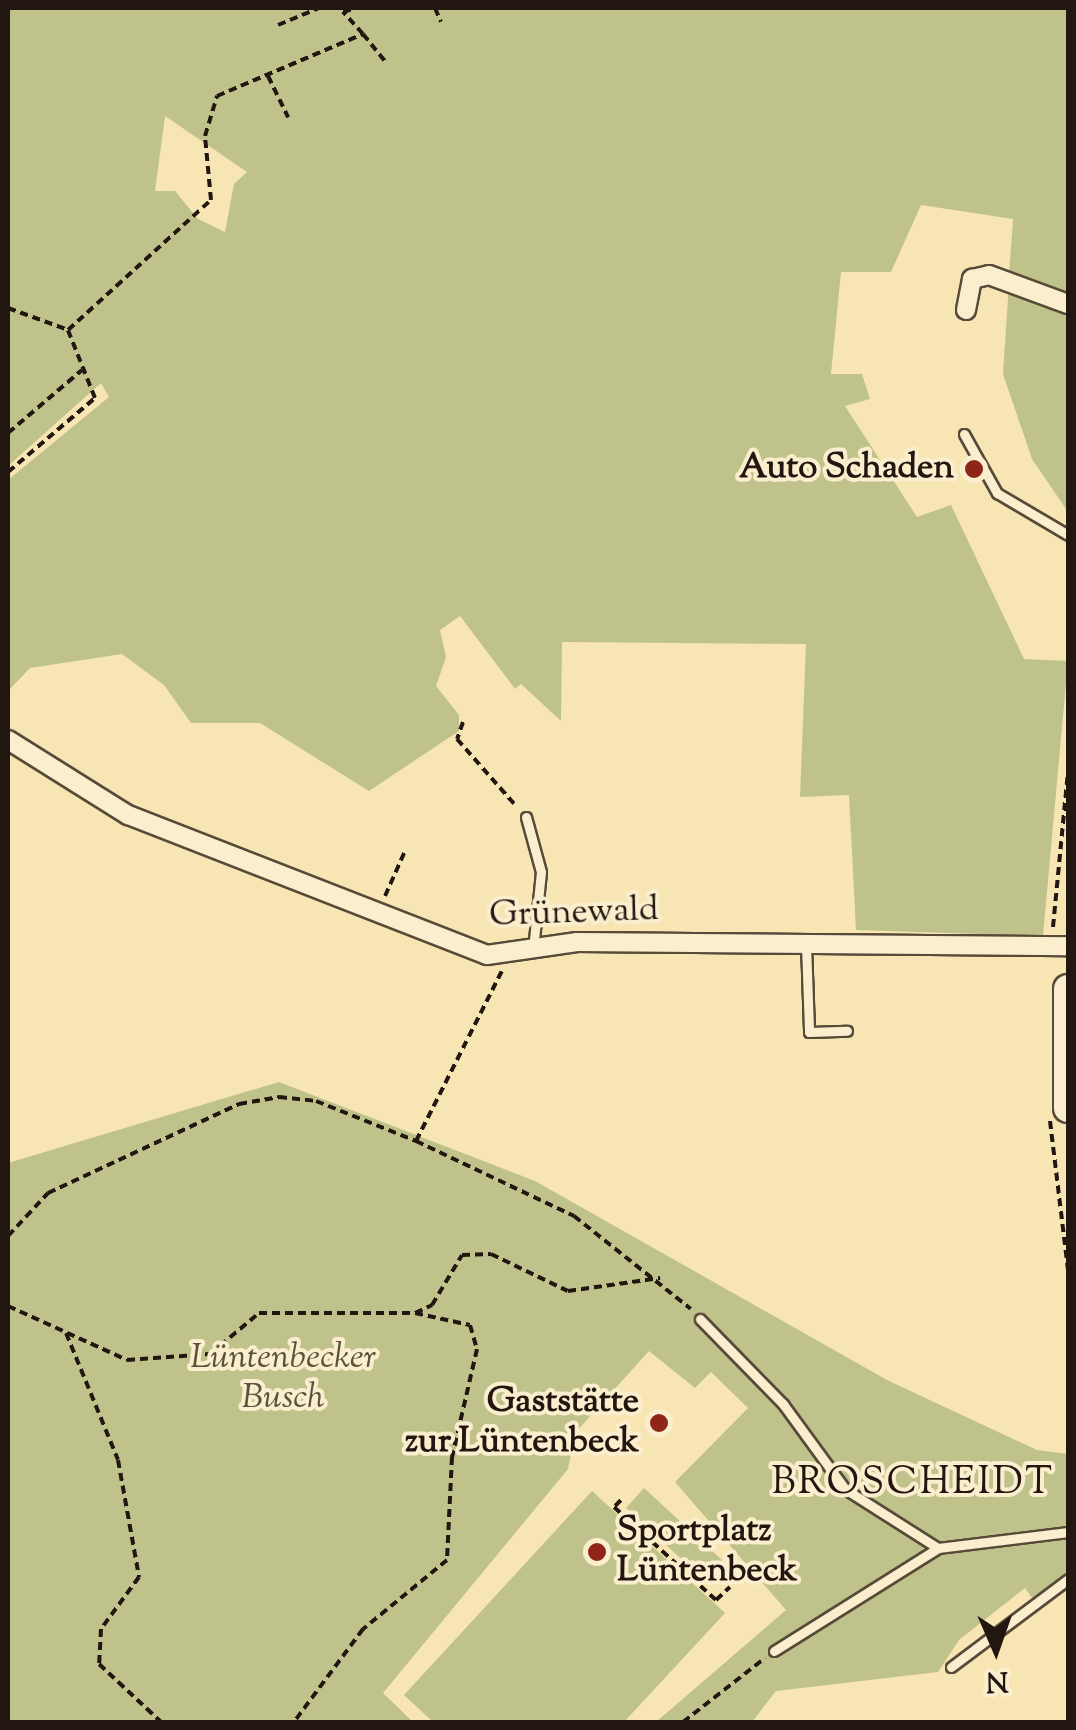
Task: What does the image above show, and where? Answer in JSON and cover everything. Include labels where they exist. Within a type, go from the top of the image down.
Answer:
[{"type":"main road","points":[[1068,990],[1068,1108]]},
{"type":"street","points":[[966,310],[972,279],[989,276],[1068,304]]},
{"type":"street","name":"Grünewald","points":[[8,740],[128,815],[487,954],[533,949],[806,944],[1060,945]]},
{"type":"lane","points":[[964,434],[997,493],[1068,534]]},
{"type":"lane","points":[[526,817],[541,872],[533,949]]},
{"type":"lane","points":[[806,944],[809,1032],[847,1031]]},
{"type":"lane","points":[[700,1319],[783,1404],[844,1489],[938,1548]]},
{"type":"lane","points":[[774,1652],[938,1548],[1068,1532]]},
{"type":"lane","points":[[951,1666],[1068,1580]]},
{"type":"path","points":[[278,25],[319,8]]},
{"type":"path","points":[[342,10],[356,8]]},
{"type":"path","points":[[435,8],[441,22]]},
{"type":"path","points":[[342,10],[386,62]]},
{"type":"path","points":[[68,330],[212,200],[205,136],[217,96],[364,34]]},
{"type":"path","points":[[268,76],[288,116]]},
{"type":"path","points":[[8,308],[68,330]]},
{"type":"path","points":[[8,472],[95,398],[68,330]]},
{"type":"path","points":[[8,433],[82,370]]},
{"type":"path","points":[[464,722],[458,738],[526,817]]},
{"type":"path","points":[[1060,945],[1068,772]]},
{"type":"path","points":[[380,910],[405,851]]},
{"type":"path","points":[[416,1141],[511,952]]},
{"type":"path","points":[[8,1236],[48,1193],[238,1104],[316,1102],[416,1141],[574,1216],[662,1278],[700,1319]]},
{"type":"path","points":[[415,1313],[432,1305],[462,1255],[491,1254],[568,1291],[662,1278]]},
{"type":"path","points":[[8,1306],[127,1360],[210,1354],[259,1313],[415,1313],[470,1325],[477,1348],[452,1458],[447,1560],[363,1629],[294,1722]]},
{"type":"path","points":[[66,1332],[118,1460],[139,1577],[101,1629],[100,1664],[161,1722]]},
{"type":"path","points":[[621,1500],[614,1507],[716,1600],[730,1586]]},
{"type":"path","points":[[683,1722],[774,1652]]},
{"type":"green space","points":[[8,8],[1068,8],[1068,298],[1009,274],[1013,219],[921,205],[891,272],[841,272],[831,374],[862,374],[870,399],[845,406],[917,517],[951,505],[1024,659],[1068,661],[1043,936],[856,930],[849,795],[800,797],[806,644],[562,642],[561,721],[521,684],[515,689],[460,616],[440,630],[446,657],[436,686],[459,715],[459,731],[369,791],[260,723],[191,723],[164,685],[122,654],[30,668],[8,691],[8,480],[109,397],[101,383],[8,466]],"holes":[[[165,116],[247,172],[234,184],[225,232],[198,219],[175,191],[155,191]]]},
{"type":"green space","points":[[1009,283],[1068,307],[1068,512],[1032,459],[1003,374]]},
{"type":"green space","name":"Lüntenbecker Busch","points":[[279,1082],[535,1181],[887,1380],[1037,1450],[1068,1454],[1068,1573],[1032,1598],[1025,1588],[959,1640],[938,1672],[776,1691],[752,1722],[656,1722],[786,1610],[675,1482],[748,1408],[711,1372],[695,1388],[649,1351],[575,1433],[568,1469],[383,1693],[413,1722],[8,1722],[8,1163]]},
{"type":"green space","points":[[644,1488],[722,1560],[704,1580],[626,1508]]},
{"type":"green space","name":"Sportplatz Lüntenbeck","points":[[592,1491],[725,1613],[624,1722],[433,1722],[404,1695]]},
{"type":"place","name":"Auto Schaden","points":[[974,469]]},
{"type":"place","name":"Gaststätte zur Lüntenbeck","points":[[659,1423]]},
{"type":"place","name":"Sportplatz Lüntenbeck","points":[[597,1552]]},
{"type":"district","name":"BROSCHEIDT","points":[[913,1485]]}]
